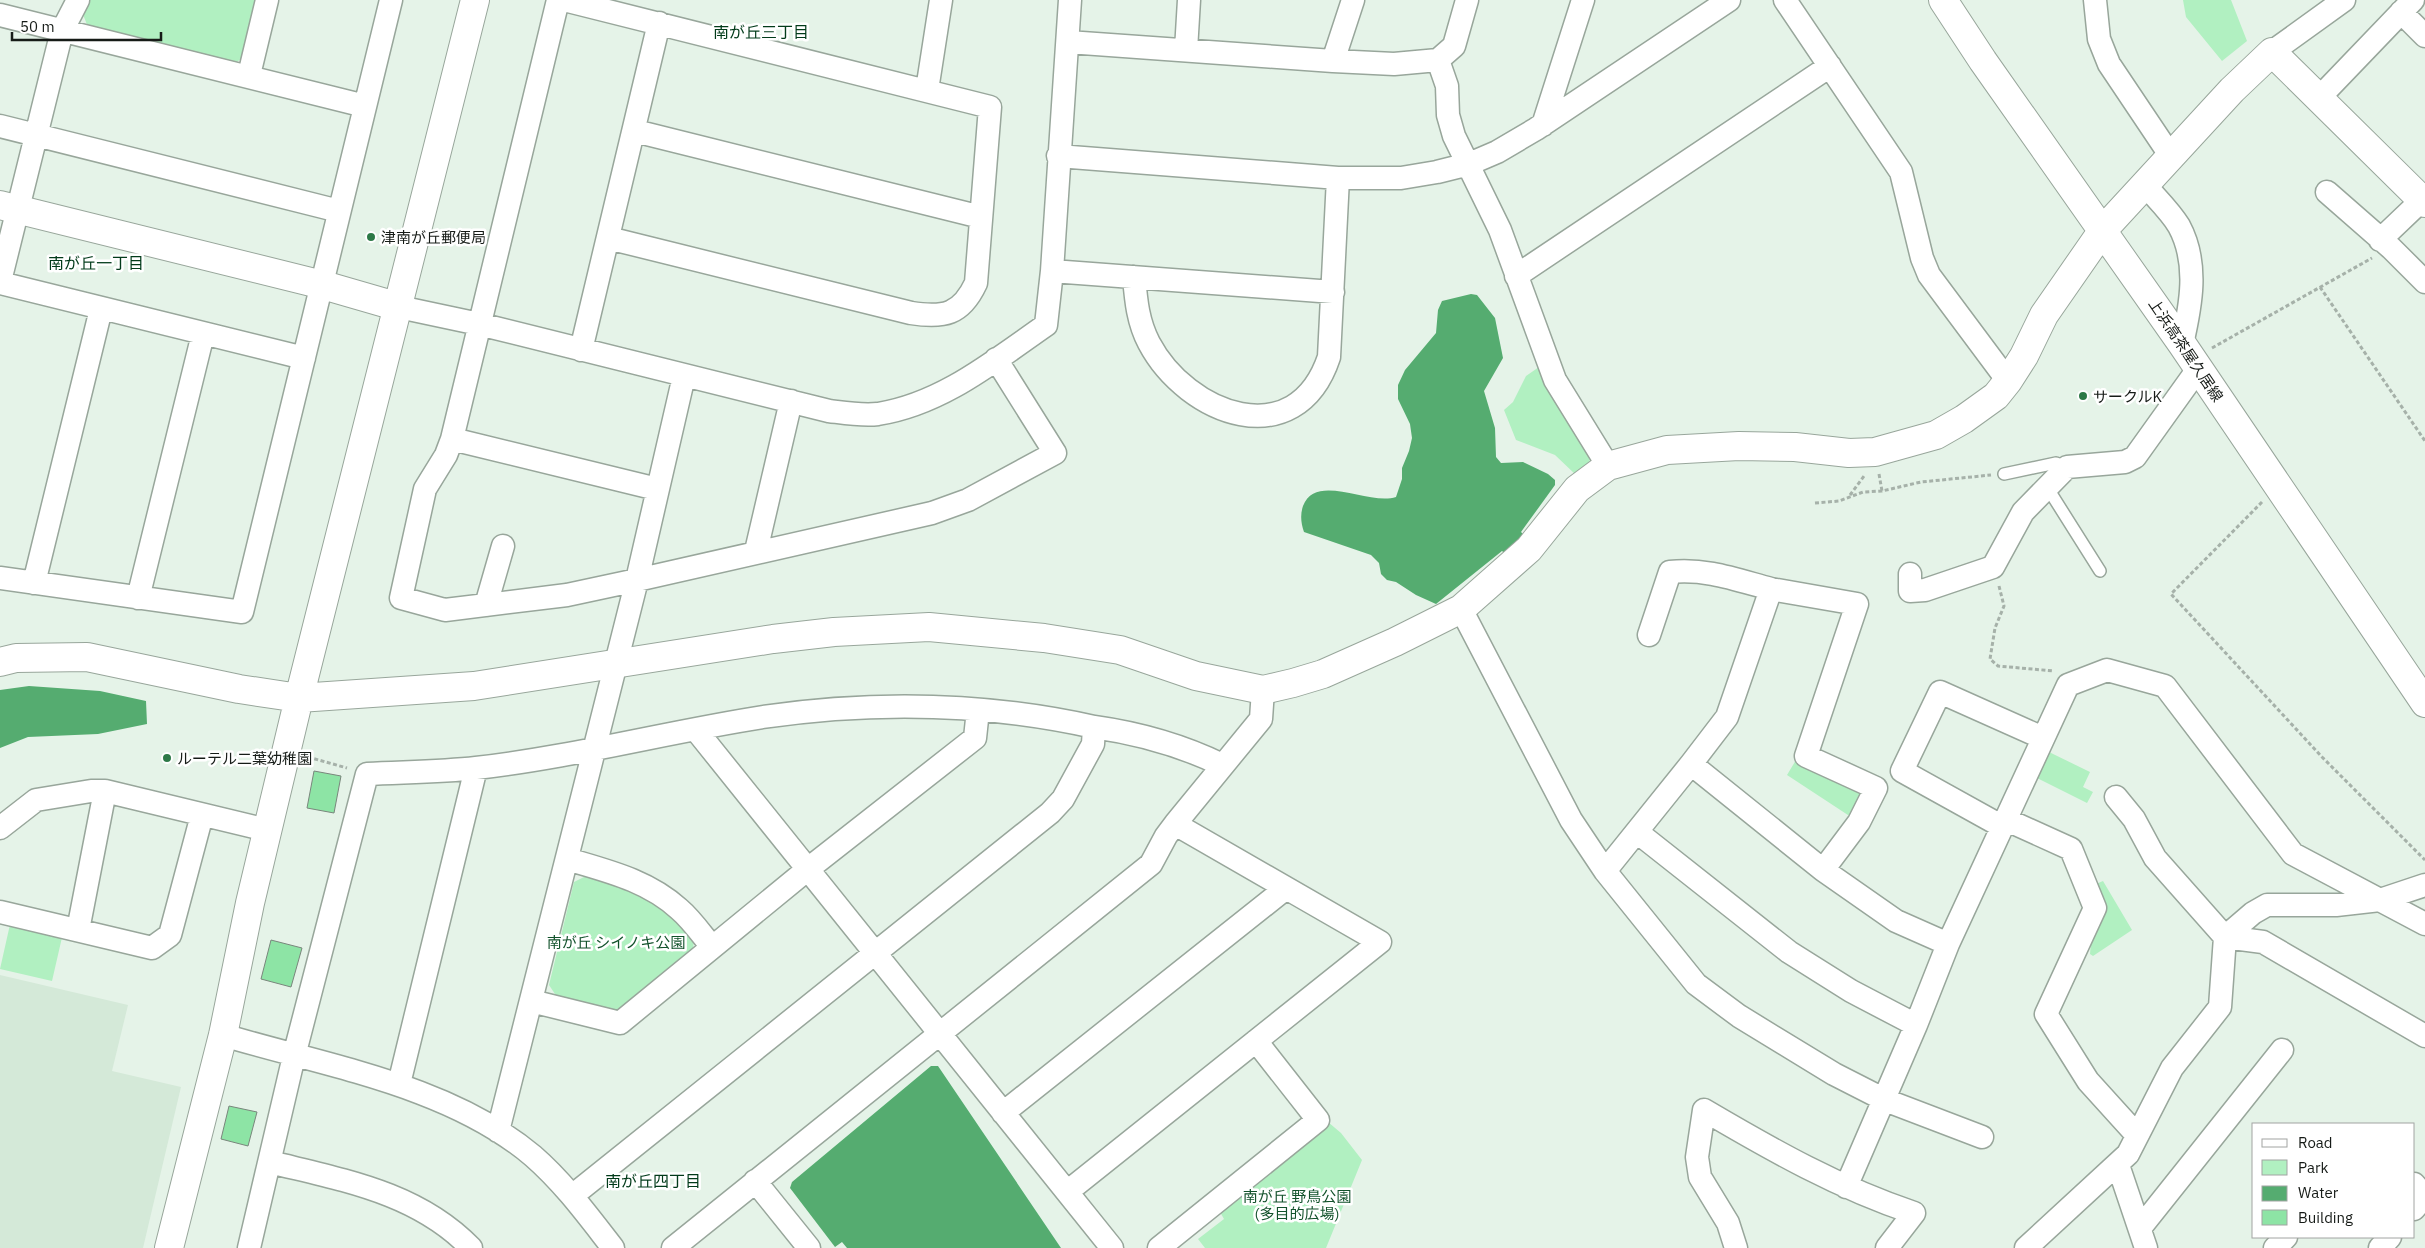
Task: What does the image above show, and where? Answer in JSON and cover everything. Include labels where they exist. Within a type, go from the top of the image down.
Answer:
[{"type":"street","points":[[78,0],[62,31],[35,134],[9,208],[0,282],[304,358]]},
{"type":"street","points":[[249,75],[267,0]]},
{"type":"street","points":[[0,578],[242,612],[391,0]]},
{"type":"street","points":[[169,1248],[223,1035],[250,903],[299,698],[475,0]]},
{"type":"street","points":[[558,0],[452,440],[446,455],[425,489],[401,598],[445,610],[567,595],[756,551],[932,513],[968,500],[1055,453],[996,359]]},
{"type":"street","points":[[564,0],[990,107],[976,283],[962,305],[950,314],[937,316],[911,313],[608,238]]},
{"type":"street","points":[[927,90],[941,0]]},
{"type":"street","points":[[9,208],[323,285],[399,307],[479,324],[829,411],[877,414],[926,402],[946,392],[1046,325],[1052,271],[1058,156],[1070,0]]},
{"type":"street","points":[[1186,50],[1189,0]]},
{"type":"street","points":[[1333,61],[1353,0]]},
{"type":"street","points":[[1068,42],[1394,64],[1438,60],[1454,46],[1468,0]]},
{"type":"street","points":[[1543,125],[1583,0]]},
{"type":"street","points":[[1058,156],[1338,178],[1401,178],[1469,164],[1497,152],[1543,125],[1729,0]]},
{"type":"street","points":[[1785,0],[1901,172],[1922,258],[1929,275],[2008,381]]},
{"type":"street","name":"上浜高茶屋久居線","points":[[1943,0],[1983,61],[2104,230],[2182,344],[2204,359],[2425,703]]},
{"type":"street","points":[[2094,0],[2099,39],[2109,64],[2170,155]]},
{"type":"street","points":[[0,662],[16,658],[87,657],[239,689],[299,698],[474,686],[773,639],[843,632],[929,627],[1044,638],[1120,650],[1196,676],[1263,690],[1323,674],[1442,620],[1461,609],[1530,549],[1577,490],[1608,466],[1667,450],[1739,446],[1795,447],[1849,453],[1875,452],[1936,435],[1964,419],[1996,396],[2008,381],[2024,356],[2044,315],[2104,230],[2170,155],[2232,90],[2272,52],[2344,0]]},
{"type":"street","points":[[2318,99],[2407,6],[2425,36]]},
{"type":"street","points":[[0,15],[249,75],[365,106]]},
{"type":"street","points":[[581,350],[635,131],[659,24]]},
{"type":"street","points":[[2272,52],[2423,201],[2386,244]]},
{"type":"street","points":[[1438,60],[1447,86],[1448,115],[1459,150],[1469,164],[1500,230],[1555,380],[1608,466]]},
{"type":"street","points":[[1516,276],[1830,66]]},
{"type":"street","points":[[0,126],[339,211]]},
{"type":"street","points":[[635,131],[981,217]]},
{"type":"street","points":[[1134,277],[1138,314],[1143,331],[1158,357],[1170,372],[1204,400],[1240,416],[1257,418],[1290,407],[1304,397],[1316,383],[1329,357],[1338,178]]},
{"type":"street","points":[[2144,184],[2179,226],[2189,254],[2192,303],[2182,344]]},
{"type":"street","points":[[2327,192],[2386,244],[2425,282]]},
{"type":"street","points":[[1052,271],[1333,292]]},
{"type":"street","points":[[34,583],[102,309]]},
{"type":"street","points":[[138,598],[203,334]]},
{"type":"street","points":[[1910,574],[1910,591],[1925,590],[1993,567],[2017,521],[2066,467],[2125,462],[2135,457],[2204,359]]},
{"type":"street","points":[[498,1131],[567,858],[592,750],[637,580],[684,376]]},
{"type":"street","points":[[756,551],[791,401]]},
{"type":"street","points":[[452,440],[657,489]]},
{"type":"street","points":[[486,605],[503,546]]},
{"type":"street","points":[[1649,635],[1670,572],[1688,570],[1713,572],[1771,589],[1857,604],[1806,756],[1876,788],[1859,822],[1823,870]]},
{"type":"street","points":[[1605,871],[1727,717],[1771,589]]},
{"type":"street","points":[[1461,609],[1571,820],[1605,871],[1696,984],[1738,1016],[1788,1048],[1885,1100],[1982,1137]]},
{"type":"street","points":[[1846,1187],[1885,1100],[1948,944],[2068,685],[2107,670],[2165,686],[2293,854],[2425,924]]},
{"type":"street","points":[[673,1248],[1151,864],[1166,836],[1175,824],[1262,719],[1263,690]]},
{"type":"street","points":[[2043,738],[1940,692],[1902,771],[2005,823],[2071,849],[2095,908],[2046,1014],[2088,1080],[2136,1134]]},
{"type":"street","points":[[249,1248],[294,1056],[367,774],[476,768],[592,750],[764,717],[833,710],[925,706],[1042,716],[1094,727],[1120,730],[1202,755],[1222,765]]},
{"type":"street","points":[[531,1000],[620,1022],[808,869],[975,738],[978,710]]},
{"type":"street","points":[[572,1196],[875,951],[1050,813],[1063,799],[1093,744],[1094,727]]},
{"type":"street","points":[[696,730],[1112,1248]]},
{"type":"street","points":[[1691,764],[1823,870],[1896,921],[1948,944]]},
{"type":"street","points":[[399,1084],[476,768]]},
{"type":"street","points":[[0,828],[36,800],[91,790],[106,790],[267,830]]},
{"type":"street","points":[[78,930],[106,790]]},
{"type":"street","points":[[2116,798],[2134,819],[2155,858],[2225,937],[2263,942],[2425,1036]]},
{"type":"street","points":[[0,912],[152,948],[170,935],[202,815]]},
{"type":"street","points":[[1067,1192],[1380,942],[1175,824]]},
{"type":"street","points":[[1637,832],[1789,952],[1851,991],[1916,1025]]},
{"type":"street","points":[[567,858],[621,875],[652,889],[681,910],[712,947]]},
{"type":"street","points":[[2026,1248],[2128,1154],[2136,1134],[2149,1115],[2172,1068],[2220,1007],[2225,937],[2253,913],[2267,905],[2336,905],[2380,900],[2425,885]]},
{"type":"street","points":[[1003,1113],[1285,889]]},
{"type":"street","points":[[223,1035],[399,1084],[463,1111],[498,1131],[534,1157],[572,1196],[613,1248]]},
{"type":"street","points":[[1159,1248],[1318,1120],[1256,1041]]},
{"type":"street","points":[[2144,1238],[2282,1050]]},
{"type":"street","points":[[1736,1248],[1728,1223],[1700,1177],[1698,1157],[1704,1110],[1780,1155],[1846,1187],[1914,1213],[1887,1248]]},
{"type":"street","points":[[270,1162],[370,1186],[398,1197],[418,1207],[471,1248]]},
{"type":"street","points":[[2118,1165],[2144,1238]]},
{"type":"street","points":[[755,1181],[808,1248]]},
{"type":"street","points":[[2415,1185],[2425,1196],[2415,1208]]},
{"type":"street","points":[[2275,1248],[2285,1238]]},
{"type":"street","points":[[2380,1248],[2389,1238]]},
{"type":"lane","points":[[2004,474],[2056,463],[2066,467]]},
{"type":"lane","points":[[2047,487],[2100,571]]},
{"type":"path","points":[[2204,359],[2386,244]]},
{"type":"path","points":[[2320,287],[2425,441]]},
{"type":"path","points":[[1815,503],[1839,501],[1863,492],[1882,491],[1921,482],[2004,474]]},
{"type":"path","points":[[2262,502],[2171,594],[2322,757],[2425,860]]},
{"type":"path","points":[[1993,567],[2004,600],[1995,628],[1990,659],[1998,666],[2065,672],[2080,680]]},
{"type":"path","points":[[308,756],[367,774]]},
{"type":"shaded area","points":[[0,975],[128,1005],[112,1071],[181,1087],[143,1248],[0,1248]]},
{"type":"green space","points":[[89,0],[259,0],[247,55],[235,63],[88,27],[82,12]]},
{"type":"green space","points":[[2183,0],[2231,0],[2247,41],[2222,61],[2186,17]]},
{"type":"green space","points":[[1539,367],[1589,454],[1590,465],[1576,475],[1555,455],[1516,440],[1504,410],[1513,402],[1526,376]]},
{"type":"green space","points":[[2049,752],[2090,772],[2083,787],[2093,792],[2087,803],[2037,778]]},
{"type":"green space","points":[[1796,760],[1857,788],[1862,798],[1851,817],[1787,775]]},
{"type":"green space","name":"南が丘 シイノキ公園","points":[[588,875],[624,886],[662,907],[694,938],[693,951],[623,1008],[608,1011],[557,997],[549,985],[574,882]]},
{"type":"green space","points":[[2103,881],[2132,930],[2093,956],[2090,954],[2096,884]]},
{"type":"green space","points":[[11,920],[63,933],[52,981],[0,969]]},
{"type":"green space","name":"南が丘 野鳥公園 (多目的広場)","points":[[1328,1122],[1341,1133],[1362,1160],[1326,1248],[1205,1248],[1198,1239],[1224,1219],[1220,1212]]},
{"type":"water","points":[[1471,294],[1477,295],[1495,318],[1503,358],[1484,391],[1495,428],[1496,457],[1501,463],[1523,462],[1548,474],[1555,480],[1555,485],[1521,532],[1526,537],[1507,555],[1502,551],[1436,604],[1416,595],[1396,582],[1387,580],[1381,574],[1379,563],[1371,555],[1304,532],[1301,513],[1303,506],[1310,496],[1319,492],[1344,492],[1385,499],[1396,497],[1402,479],[1402,468],[1412,438],[1410,424],[1398,399],[1398,385],[1405,370],[1436,333],[1438,310],[1442,301]]},
{"type":"water","points":[[29,686],[100,691],[146,701],[147,724],[98,734],[28,737],[0,748],[0,690]]},
{"type":"water","points":[[931,1066],[938,1066],[1061,1248],[847,1248],[842,1242],[835,1247],[790,1188],[792,1182]]},
{"type":"building","points":[[314,771],[341,776],[334,813],[307,808]]},
{"type":"building","points":[[271,940],[302,948],[291,987],[261,979]]},
{"type":"building","points":[[229,1106],[257,1112],[248,1146],[221,1139]]},
{"type":"place","name":"津南が丘郵便局","points":[[371,237]]},
{"type":"place","name":"サークルK","points":[[2083,396]]},
{"type":"place","name":"ルーテル二葉幼稚園","points":[[167,758]]},
{"type":"district","name":"南が丘三丁目","points":[[761,32]]},
{"type":"district","name":"南が丘一丁目","points":[[96,263]]},
{"type":"district","name":"南が丘四丁目","points":[[653,1181]]}]
